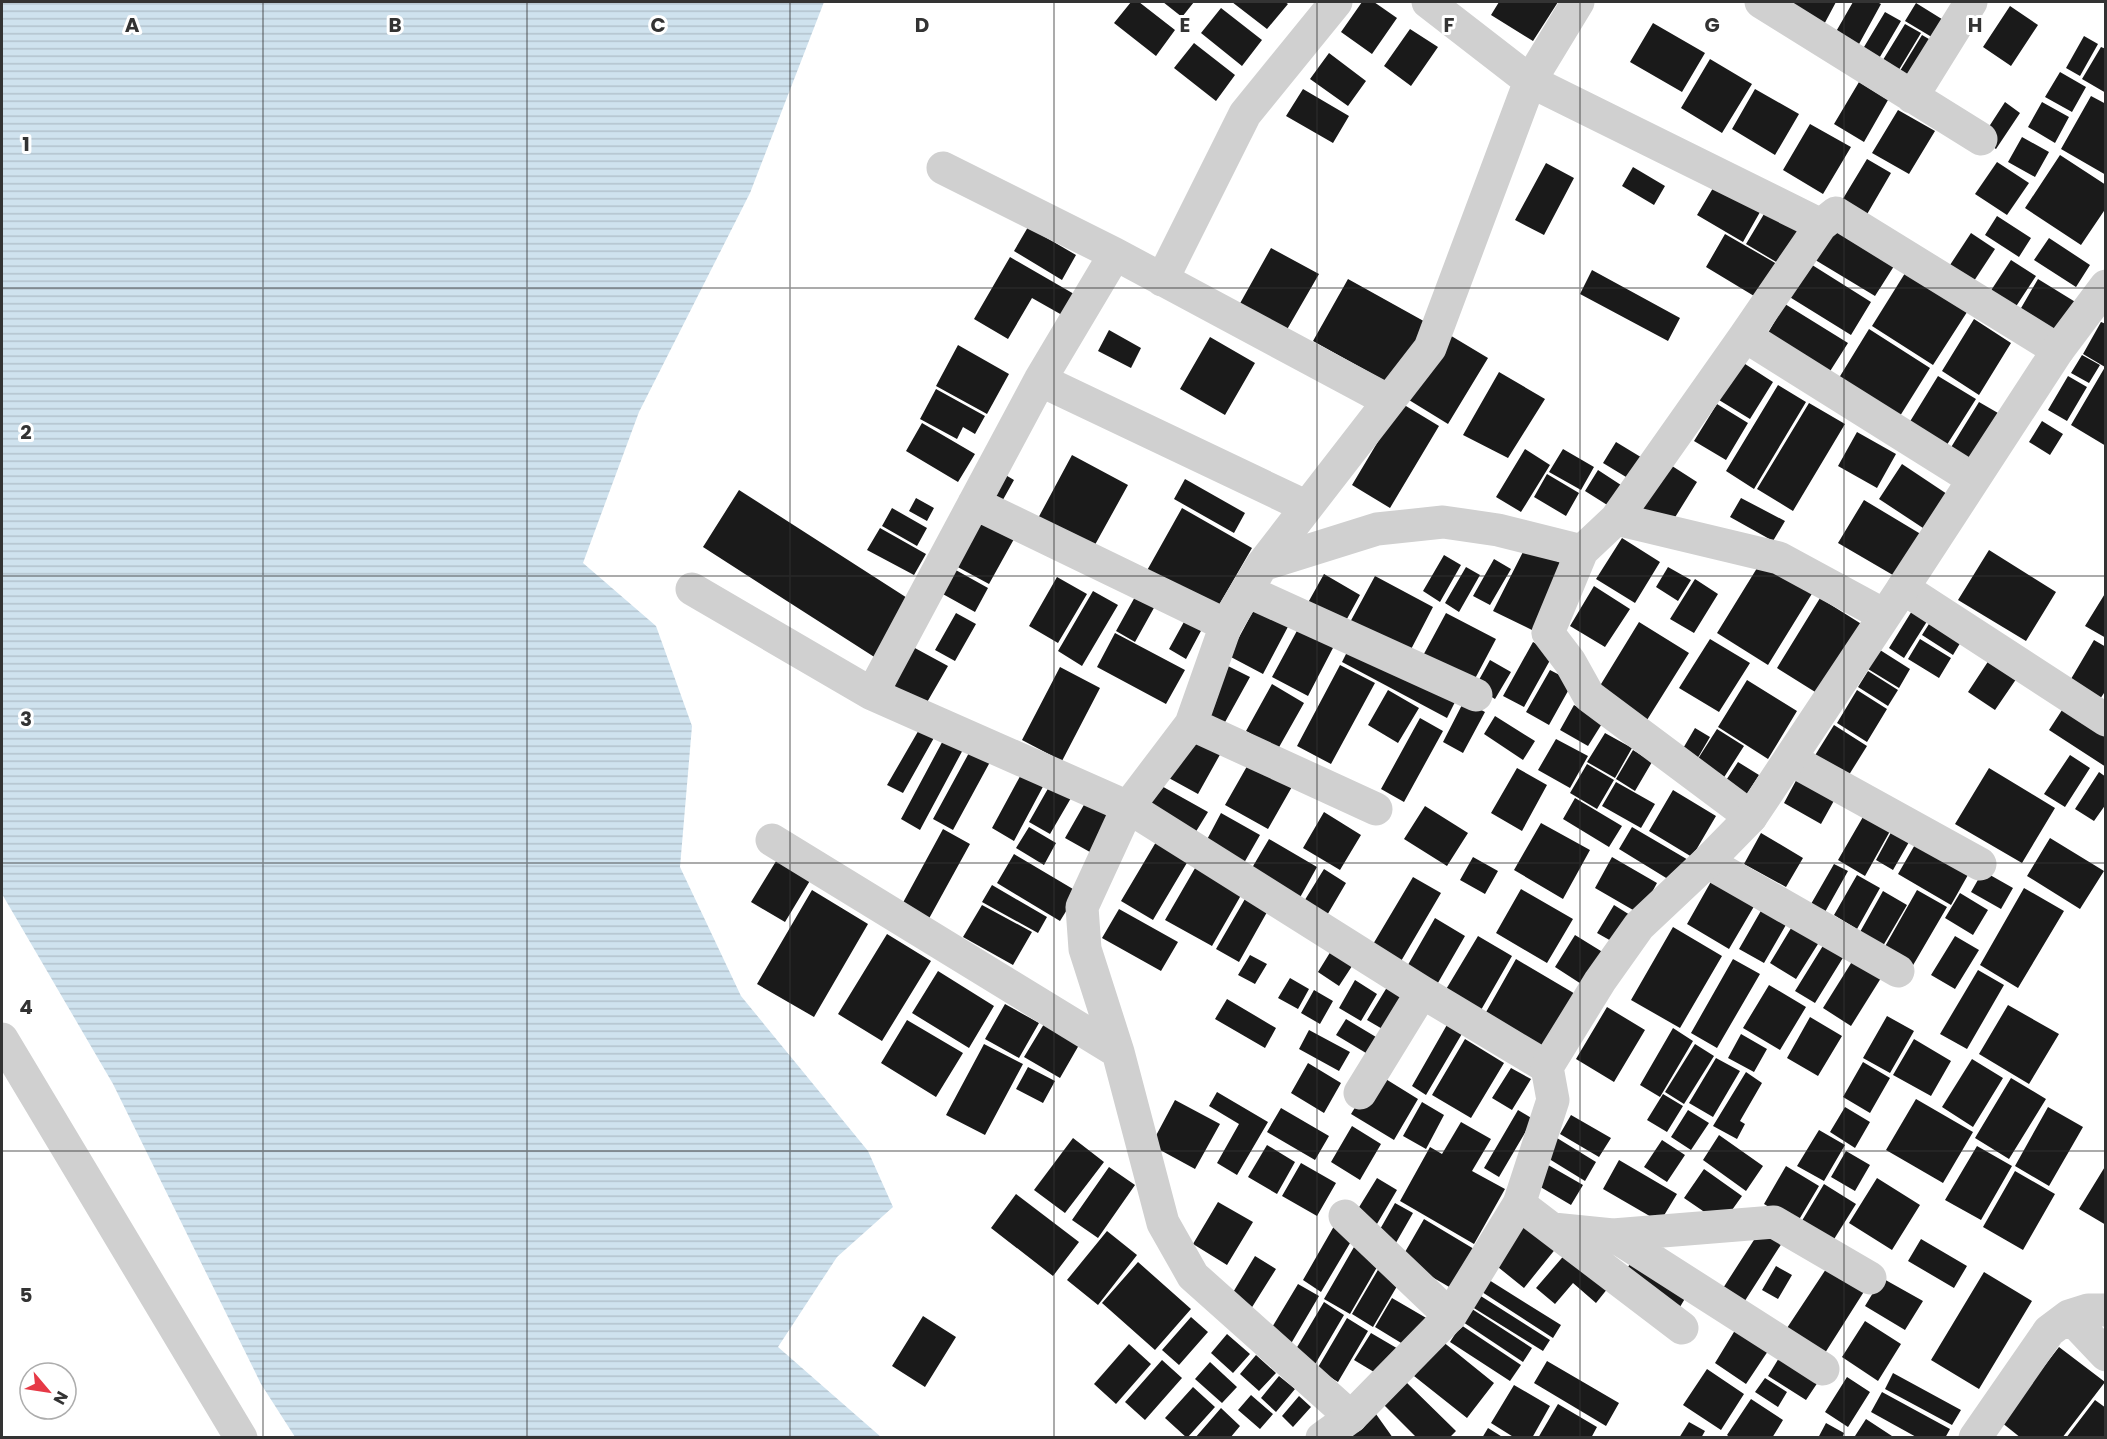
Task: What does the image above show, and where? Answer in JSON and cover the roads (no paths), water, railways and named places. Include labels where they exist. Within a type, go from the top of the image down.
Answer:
[{"type":"street","points":[[1162,280],[1245,114],[1336,2]]},
{"type":"street","points":[[1428,2],[1530,81],[1821,225]]},
{"type":"street","points":[[1351,1417],[1193,1276],[1163,1223],[1118,1052],[1085,949],[1082,907],[1128,807],[1191,724],[1227,625],[1254,578],[1430,348],[1530,81],[1578,2]]},
{"type":"street","points":[[1761,2],[1981,139]]},
{"type":"street","points":[[1912,98],[1971,2]]},
{"type":"street","points":[[943,168],[1115,254],[1389,400]]},
{"type":"street","points":[[1750,817],[1589,696],[1570,662],[1548,633],[1582,551],[1616,519],[1821,225],[1836,213],[2058,350]]},
{"type":"street","points":[[873,693],[1040,380],[1115,254]]},
{"type":"street","points":[[1322,1437],[1351,1417],[1450,1316],[1519,1204],[1553,1100],[1547,1067],[1600,981],[1639,926],[1707,862],[1750,817],[2058,350],[2106,286]]},
{"type":"street","points":[[1745,336],[1973,479]]},
{"type":"street","points":[[1040,380],[1307,507]]},
{"type":"street","points":[[974,503],[1227,625]]},
{"type":"street","points":[[1616,519],[1779,558],[1884,615]]},
{"type":"street","points":[[1254,578],[1377,529],[1443,522],[1498,530],[1582,551]]},
{"type":"street","points":[[1254,578],[1476,695]]},
{"type":"street","points":[[1903,588],[2106,720]]},
{"type":"street","points":[[692,590],[873,693],[1128,807],[1422,992],[1547,1067]]},
{"type":"street","points":[[1191,724],[1376,809]]},
{"type":"street","points":[[1790,759],[1980,864]]},
{"type":"street","points":[[772,840],[1118,1052]]},
{"type":"street","points":[[1707,862],[1898,971]]},
{"type":"street","points":[[1360,1093],[1422,992]]},
{"type":"street","points":[[2,1039],[241,1437]]},
{"type":"street","points":[[1519,1204],[1682,1328]]},
{"type":"street","points":[[1345,1215],[1450,1316]]},
{"type":"street","points":[[1553,1229],[1612,1235],[1774,1222],[1870,1278]]},
{"type":"street","points":[[1612,1235],[1823,1369]]},
{"type":"street","points":[[1976,1437],[2049,1331],[2069,1316],[2088,1310],[2106,1310]]},
{"type":"street","points":[[2069,1316],[2106,1355]]},
{"type":"water","points":[[2,2],[824,2],[750,193],[639,412],[583,563],[656,626],[692,726],[680,867],[741,996],[868,1151],[893,1207],[837,1257],[778,1347],[881,1437],[295,1437],[261,1384],[113,1084],[2,894]]}]
